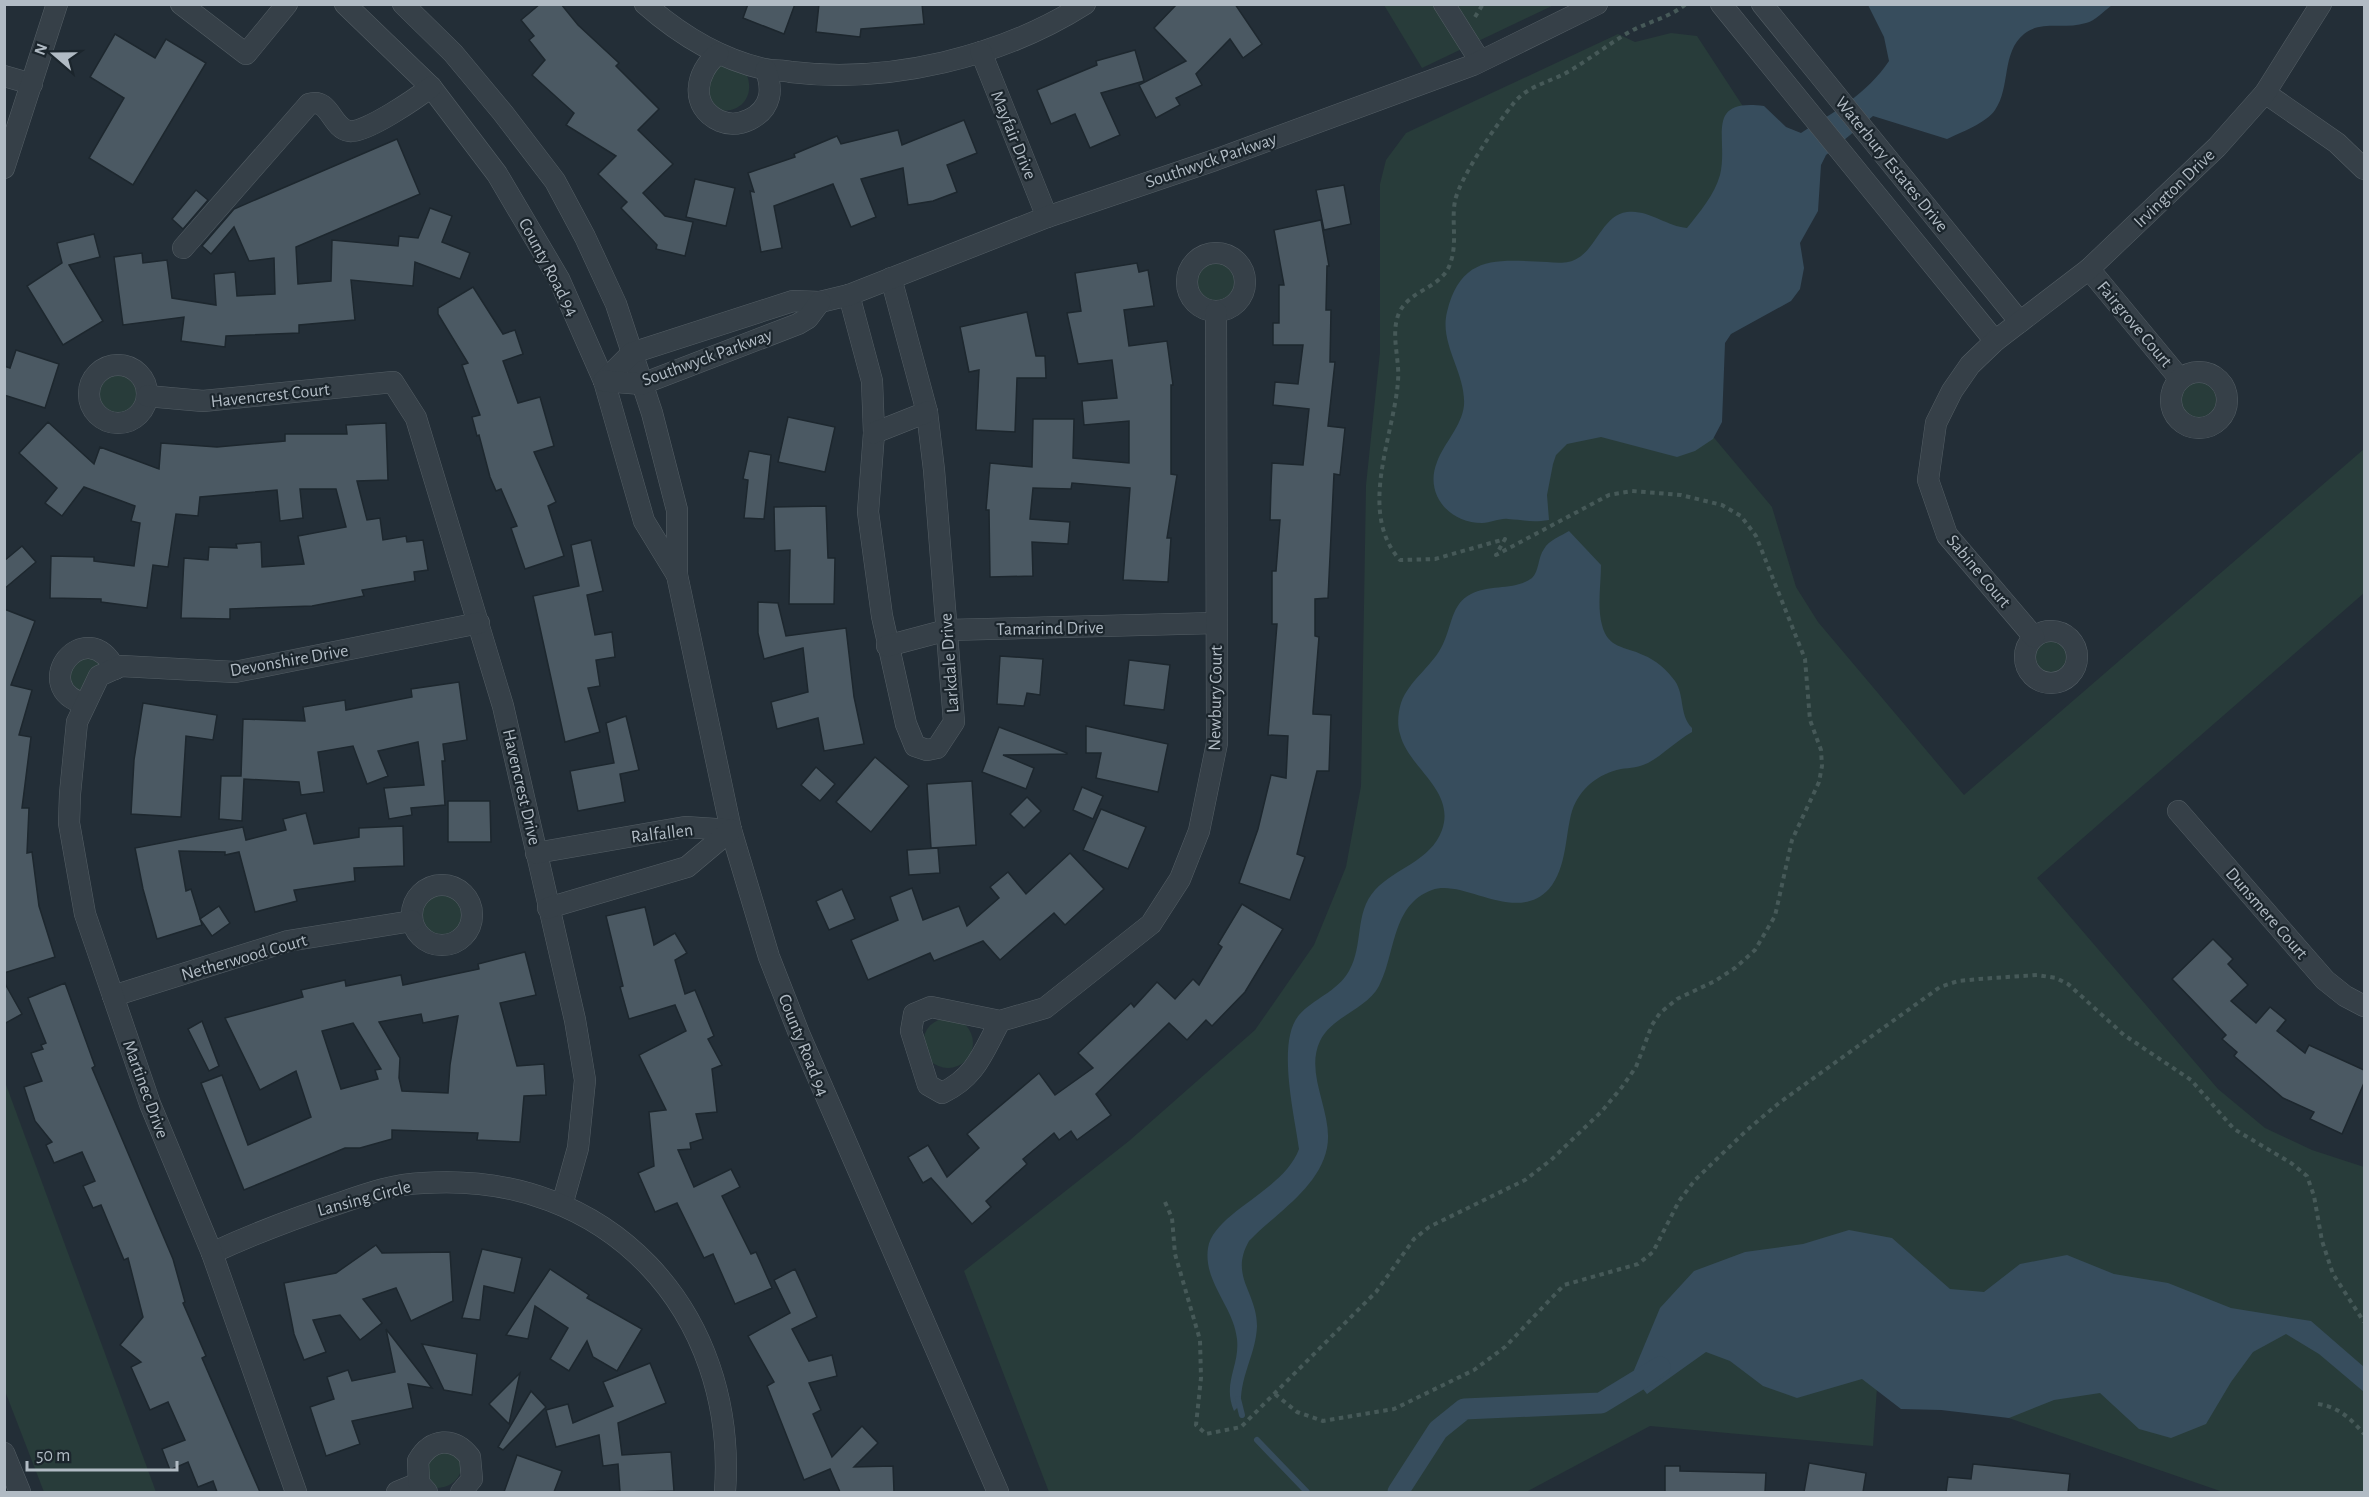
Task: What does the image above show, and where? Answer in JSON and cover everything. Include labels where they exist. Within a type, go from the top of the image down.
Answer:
[{"type":"street","points":[[4,168],[9,141],[32,84],[57,4]]},
{"type":"street","points":[[181,4],[246,54],[287,4]]},
{"type":"street","name":"County Road 94","points":[[345,4],[431,87],[497,174],[559,279],[604,381],[644,521],[677,575]]},
{"type":"street","name":"County Road 94","points":[[403,4],[453,53],[555,181],[585,237],[616,304],[642,384],[677,510],[677,575],[731,830],[769,957],[800,1036],[998,1492]]},
{"type":"street","points":[[645,4],[718,54],[766,70],[856,76],[892,72],[981,52],[1039,30],[1085,4]]},
{"type":"street","points":[[1444,4],[1480,61]]},
{"type":"street","name":"Southwyck Parkway","points":[[604,381],[632,353],[793,301],[820,302],[849,295],[1047,217],[1215,160],[1480,61],[1597,4]]},
{"type":"street","name":"Waterbury Estates Drive","points":[[1721,4],[1995,341]]},
{"type":"street","name":"Irvington Drive","points":[[1995,341],[2089,270],[2217,147],[2265,93],[2321,4]]},
{"type":"street","name":"Waterbury Estates Drive","points":[[1739,27],[1762,5],[2020,322]]},
{"type":"street","name":"Mayfair Drive","points":[[981,52],[1047,217]]},
{"type":"street","points":[[718,54],[706,63],[699,75],[698,90],[701,103],[710,115],[723,122],[737,123],[750,119],[762,111],[769,98],[770,84],[766,70]]},
{"type":"street","points":[[4,76],[32,84]]},
{"type":"street","points":[[183,248],[309,104],[322,104],[343,128],[354,130],[406,107],[431,87]]},
{"type":"street","points":[[2265,93],[2337,143],[2364,169]]},
{"type":"street","name":"Fairgrove Court","points":[[2089,270],[2180,379]]},
{"type":"street","name":"Larkdale Drive","points":[[849,295],[872,381],[874,433],[868,512],[887,646],[906,724],[915,746],[927,750],[938,748],[954,722],[927,412],[891,278]]},
{"type":"street","name":"Southwyck Parkway","points":[[604,381],[642,384],[798,324],[808,318],[820,302]]},
{"type":"street","name":"Newbury Court","points":[[1000,1021],[973,1070],[961,1084],[942,1093],[928,1085],[911,1031],[914,1014],[931,1006],[1000,1021],[1046,1008],[1150,924],[1180,879],[1199,831],[1217,742],[1216,312]]},
{"type":"street","name":"Sabine Court","points":[[1995,341],[1970,366],[1952,391],[1936,423],[1928,480],[1947,536],[2034,637]]},
{"type":"street","name":"Havencrest Court","points":[[147,396],[203,401],[393,382]]},
{"type":"street","name":"Havencrest Drive","points":[[393,382],[416,418],[503,706],[575,1020],[585,1080],[578,1148],[562,1205]]},
{"type":"street","points":[[874,433],[927,412]]},
{"type":"street","name":"Devonshire Drive","points":[[107,672],[121,666],[235,672],[479,623]]},
{"type":"street","name":"Tamarind Drive","points":[[887,646],[947,630],[1216,623]]},
{"type":"street","points":[[85,704],[75,701],[66,693],[61,684],[60,673],[63,662],[80,649],[91,648],[110,659],[107,672]]},
{"type":"street","name":"Martinec Drive","points":[[107,672],[85,704],[77,722],[69,823],[85,914],[150,1104],[212,1253],[296,1492]]},
{"type":"street","name":"Dunsmere Court","points":[[2178,811],[2325,980],[2345,996],[2364,1006]]},
{"type":"street","name":"Ralfallen","points":[[536,853],[685,827],[731,830]]},
{"type":"street","name":"Ralfallen","points":[[548,908],[687,867],[731,830]]},
{"type":"street","name":"Netherwood Court","points":[[113,996],[288,941],[412,921]]},
{"type":"street","name":"Lansing Circle","points":[[212,1253],[277,1223],[382,1189],[420,1183],[459,1181],[498,1186],[536,1195],[562,1205],[621,1241],[650,1267],[675,1296],[695,1330],[720,1393],[726,1426],[725,1492]]},
{"type":"street","points":[[397,1492],[423,1488],[418,1461],[423,1451],[432,1444],[442,1441],[454,1443],[470,1457],[473,1468],[472,1479],[461,1492]]},
{"type":"street","points":[[4,1453],[20,1492]]},
{"type":"path","points":[[1165,1202],[1172,1218],[1175,1254],[1200,1340],[1201,1378],[1196,1425],[1206,1434],[1241,1427],[1376,1292],[1414,1239],[1429,1227],[1526,1180],[1551,1161],[1602,1111],[1622,1087],[1636,1067],[1652,1025],[1660,1013],[1677,999],[1715,981],[1755,950],[1775,916],[1792,840],[1820,782],[1821,750],[1810,720],[1805,659],[1797,635],[1756,536],[1741,516],[1722,505],[1681,495],[1632,491],[1609,495],[1496,555],[1505,539],[1435,559],[1400,560],[1388,547],[1383,532],[1382,461],[1396,400],[1399,371],[1395,325],[1400,311],[1412,297],[1440,279],[1450,267],[1455,241],[1455,203],[1460,184],[1514,102],[1531,88],[1563,75],[1633,31],[1676,12],[1686,4]]},
{"type":"path","points":[[1275,1394],[1297,1412],[1323,1421],[1394,1409],[1474,1370],[1505,1347],[1564,1285],[1638,1264],[1653,1252],[1679,1201],[1695,1180],[1779,1103],[1940,987],[1958,981],[2037,975],[2056,978],[2068,984],[2124,1035],[2191,1080],[2234,1129],[2291,1162],[2307,1176],[2314,1196],[2322,1240],[2333,1274],[2364,1322]]},
{"type":"path","points":[[2318,1404],[2347,1414],[2364,1434]]},
{"type":"green space","points":[[1384,5],[1554,5],[1422,68]]},
{"type":"green space","points":[[1671,33],[1697,36],[1782,166],[1654,366],[1772,507],[1796,587],[1818,622],[1964,795],[2364,449],[2364,593],[2037,878],[2218,1089],[2265,1128],[2312,1150],[2364,1167],[2364,1492],[2223,1492],[1878,1373],[1873,1446],[1650,1426],[1526,1492],[1049,1492],[964,1271],[1129,1141],[1255,1030],[1314,945],[1346,867],[1361,786],[1366,485],[1380,352],[1380,184],[1386,160],[1406,133],[1618,34],[1635,42]]},
{"type":"green space","points":[[715,63],[746,73],[749,82],[747,97],[743,103],[730,110],[713,109],[699,82]]},
{"type":"green space","points":[[1210,255],[1220,255],[1233,262],[1240,275],[1240,285],[1233,298],[1220,305],[1210,305],[1201,301],[1194,294],[1190,285],[1190,275],[1194,266],[1201,259]]},
{"type":"green space","points":[[115,369],[125,369],[138,376],[145,389],[145,399],[138,412],[125,419],[115,419],[106,415],[99,408],[95,399],[95,389],[99,380],[106,373]]},
{"type":"green space","points":[[2191,376],[2201,376],[2214,383],[2221,396],[2221,406],[2214,419],[2201,426],[2191,426],[2182,422],[2175,415],[2171,406],[2171,396],[2175,387],[2182,380]]},
{"type":"green space","points":[[2044,632],[2054,632],[2067,639],[2074,652],[2074,662],[2067,675],[2054,682],[2044,682],[2035,678],[2028,671],[2024,662],[2024,652],[2028,643],[2035,636]]},
{"type":"green space","points":[[96,647],[104,678],[77,693],[56,663]]},
{"type":"green space","points":[[442,887],[452,887],[465,894],[472,907],[472,917],[465,930],[452,937],[442,937],[433,933],[426,926],[422,917],[422,907],[426,898],[433,891]]},
{"type":"green space","points":[[948,1018],[962,1022],[969,1029],[973,1043],[969,1057],[962,1064],[948,1068],[934,1064],[927,1057],[923,1043],[927,1029],[934,1022]]},
{"type":"green space","points":[[5,1082],[156,1492],[44,1492],[5,1391]]},
{"type":"green space","points":[[445,1438],[463,1465],[453,1482],[445,1487],[434,1488],[413,1458]]},
{"type":"water","points":[[1868,5],[2112,5],[2089,22],[2069,26],[2038,27],[2024,34],[2012,51],[2000,101],[1991,115],[1973,127],[1947,139],[1873,116],[1826,155],[1821,165],[1818,211],[1800,243],[1804,268],[1800,289],[1791,301],[1731,334],[1725,343],[1722,422],[1713,439],[1695,451],[1677,457],[1601,437],[1567,444],[1556,455],[1553,464],[1547,495],[1549,520],[1505,519],[1482,523],[1470,522],[1450,512],[1442,505],[1437,495],[1434,474],[1440,455],[1463,413],[1464,393],[1449,347],[1446,324],[1453,293],[1462,279],[1472,270],[1484,264],[1498,261],[1559,263],[1575,260],[1585,253],[1612,219],[1627,212],[1650,215],[1687,228],[1718,182],[1722,161],[1723,124],[1726,115],[1733,108],[1745,105],[1764,106],[1786,127],[1801,133],[1849,102],[1880,73],[1889,61],[1884,37]]},
{"type":"water","points":[[1569,531],[1601,565],[1600,611],[1602,625],[1608,639],[1618,646],[1648,657],[1668,673],[1678,687],[1685,717],[1692,732],[1648,763],[1605,774],[1585,789],[1572,811],[1565,851],[1555,881],[1536,899],[1521,903],[1506,902],[1445,888],[1432,890],[1419,897],[1409,907],[1396,932],[1379,986],[1366,1001],[1332,1025],[1320,1041],[1315,1067],[1328,1135],[1327,1148],[1322,1162],[1306,1188],[1249,1241],[1244,1253],[1243,1274],[1256,1314],[1257,1326],[1243,1384],[1241,1404],[1234,1411],[1230,1383],[1236,1358],[1237,1339],[1235,1327],[1210,1272],[1208,1248],[1213,1235],[1223,1223],[1279,1177],[1291,1164],[1299,1149],[1289,1080],[1289,1043],[1292,1027],[1299,1015],[1332,990],[1349,971],[1354,961],[1368,899],[1383,882],[1430,849],[1442,830],[1445,816],[1437,791],[1412,758],[1400,734],[1398,718],[1401,703],[1410,687],[1439,652],[1456,609],[1464,598],[1486,589],[1518,585],[1532,578],[1546,546]]},
{"type":"water","points":[[1849,1230],[1892,1238],[1950,1289],[1984,1292],[2020,1264],[2067,1255],[2114,1274],[2168,1283],[2231,1308],[2311,1321],[2364,1367],[2364,1392],[2319,1354],[2286,1334],[2253,1352],[2231,1382],[2206,1424],[2171,1438],[2139,1429],[2100,1393],[2054,1400],[2009,1418],[1941,1410],[1901,1409],[1862,1379],[1797,1398],[1763,1386],[1730,1361],[1706,1352],[1647,1394],[1632,1375],[1660,1308],[1694,1271],[1745,1252],[1803,1244]]},
{"type":"building","points":[[540,4],[561,4],[578,25],[619,63],[616,66],[659,109],[638,130],[673,164],[643,193],[665,216],[693,222],[685,256],[656,249],[657,245],[621,208],[627,202],[598,174],[616,156],[566,125],[574,113],[532,75],[545,60],[529,40],[534,36],[521,20]]},
{"type":"building","points":[[748,4],[795,4],[784,34],[743,18]]},
{"type":"building","points":[[819,4],[922,4],[924,24],[861,29],[860,37],[816,32]]},
{"type":"building","points":[[1177,4],[1235,4],[1262,44],[1243,58],[1230,39],[1196,74],[1202,85],[1176,98],[1180,105],[1156,118],[1139,85],[1186,61],[1154,28]]},
{"type":"building","points":[[115,34],[155,58],[166,39],[206,63],[133,185],[89,158],[124,98],[90,77]]},
{"type":"building","points":[[1135,50],[1144,81],[1101,93],[1120,135],[1090,148],[1075,114],[1051,124],[1037,90],[1097,65],[1096,61]]},
{"type":"building","points":[[964,120],[977,153],[947,165],[957,192],[933,201],[908,205],[903,168],[861,179],[876,217],[851,227],[833,184],[774,206],[782,248],[761,252],[750,191],[754,192],[748,173],[795,157],[794,154],[837,136],[841,144],[898,130],[902,145]]},
{"type":"building","points":[[397,139],[420,194],[296,247],[298,284],[331,281],[332,240],[398,246],[399,236],[418,238],[430,208],[452,216],[442,242],[470,253],[460,279],[415,262],[413,286],[351,280],[355,320],[299,325],[299,333],[226,336],[225,347],[181,341],[184,317],[123,325],[114,257],[142,253],[143,263],[167,260],[172,298],[216,305],[214,274],[235,272],[237,296],[275,294],[274,258],[249,261],[234,227],[211,254],[202,246],[234,209]]},
{"type":"building","points":[[695,179],[735,188],[726,226],[686,217]]},
{"type":"building","points":[[1344,185],[1351,224],[1324,230],[1316,190]]},
{"type":"building","points":[[196,190],[208,200],[183,229],[172,219]]},
{"type":"building","points":[[1321,220],[1329,266],[1327,266],[1326,310],[1331,310],[1330,362],[1335,362],[1328,426],[1345,428],[1340,475],[1334,474],[1328,598],[1315,599],[1315,636],[1319,637],[1313,714],[1331,715],[1329,771],[1317,771],[1297,854],[1305,857],[1290,900],[1239,883],[1258,829],[1271,775],[1286,778],[1288,736],[1268,735],[1277,624],[1272,624],[1272,571],[1276,571],[1280,520],[1270,520],[1272,463],[1303,465],[1309,409],[1273,405],[1275,382],[1298,384],[1303,345],[1273,345],[1273,323],[1279,323],[1279,285],[1284,285],[1274,230]]},
{"type":"building","points":[[94,234],[100,257],[69,265],[103,321],[63,345],[27,286],[62,263],[57,243]]},
{"type":"building","points":[[1137,263],[1139,272],[1148,270],[1154,306],[1124,310],[1129,346],[1167,341],[1173,385],[1171,385],[1171,474],[1177,475],[1167,538],[1171,538],[1168,582],[1123,580],[1130,488],[1072,483],[1071,489],[1033,488],[1030,519],[1070,522],[1068,544],[1032,542],[1033,576],[990,577],[989,510],[986,510],[990,463],[1032,467],[1033,419],[1074,419],[1073,458],[1129,463],[1129,421],[1084,425],[1082,401],[1117,398],[1112,360],[1078,364],[1067,313],[1081,311],[1075,273]]},
{"type":"building","points":[[473,287],[503,334],[515,330],[523,354],[503,361],[518,403],[540,397],[554,446],[534,452],[556,502],[548,506],[564,556],[525,569],[511,528],[517,526],[501,489],[496,491],[479,435],[477,436],[472,417],[480,415],[462,365],[468,363],[438,314],[438,308]]},
{"type":"building","points":[[1027,312],[1036,356],[1045,356],[1046,378],[1017,378],[1015,432],[976,430],[979,370],[969,372],[960,327]]},
{"type":"building","points":[[16,350],[59,364],[45,408],[4,395],[4,366],[10,368]]},
{"type":"building","points":[[788,417],[835,427],[825,472],[778,462]]},
{"type":"building","points":[[48,422],[94,464],[100,447],[159,469],[161,443],[217,447],[285,441],[285,434],[347,434],[346,425],[386,423],[388,480],[357,481],[367,520],[380,518],[383,540],[406,536],[407,542],[423,540],[428,570],[414,572],[415,581],[362,590],[364,596],[312,606],[230,609],[230,619],[181,618],[184,558],[208,560],[209,547],[237,548],[236,544],[261,542],[262,567],[304,564],[298,536],[346,527],[336,489],[300,489],[303,518],[280,521],[277,490],[200,497],[198,516],[176,514],[168,567],[153,565],[147,608],[101,602],[101,599],[50,598],[51,556],[94,557],[94,561],[134,566],[140,523],[131,521],[135,506],[84,487],[62,516],[45,503],[57,488],[19,453]]},
{"type":"building","points":[[749,451],[771,455],[764,519],[744,518],[748,480],[743,479]]},
{"type":"building","points":[[826,506],[828,558],[835,558],[834,604],[789,604],[790,550],[775,551],[774,507]]},
{"type":"building","points":[[591,540],[603,591],[587,595],[595,635],[612,632],[615,657],[596,660],[600,686],[588,688],[600,732],[565,742],[533,596],[579,586],[571,545]]},
{"type":"building","points":[[22,546],[36,562],[4,589],[4,561]]},
{"type":"building","points":[[758,602],[778,603],[786,636],[846,628],[854,697],[864,744],[824,751],[818,718],[777,729],[771,702],[808,692],[803,648],[764,659],[758,633]]},
{"type":"building","points":[[4,609],[35,621],[11,685],[32,690],[19,735],[31,737],[22,808],[29,808],[27,853],[32,852],[39,906],[55,957],[4,973]]},
{"type":"building","points":[[1000,656],[1043,659],[1040,695],[1027,693],[1024,706],[997,704]]},
{"type":"building","points":[[1129,660],[1170,665],[1164,710],[1124,705]]},
{"type":"building","points":[[459,682],[467,740],[443,744],[445,805],[411,808],[412,815],[389,819],[384,788],[424,785],[418,742],[378,751],[388,776],[367,784],[353,746],[318,752],[324,792],[301,795],[299,782],[244,779],[242,821],[219,819],[221,776],[241,776],[243,719],[305,721],[303,707],[345,700],[346,710],[412,697],[411,689]]},
{"type":"building","points":[[143,703],[217,715],[213,740],[186,736],[181,817],[131,814],[134,760]]},
{"type":"building","points":[[626,716],[639,770],[620,774],[625,802],[578,811],[570,771],[614,763],[606,723]]},
{"type":"building","points":[[1086,726],[1168,744],[1158,792],[1096,778],[1101,753],[1086,753]]},
{"type":"building","points":[[999,727],[1067,754],[1003,755],[1034,768],[1026,789],[982,772]]},
{"type":"building","points":[[875,757],[909,786],[871,832],[836,802]]},
{"type":"building","points":[[816,767],[835,784],[820,801],[801,785]]},
{"type":"building","points":[[972,781],[976,845],[931,848],[927,784]]},
{"type":"building","points":[[1082,787],[1103,796],[1093,819],[1073,810]]},
{"type":"building","points":[[1027,797],[1041,811],[1024,828],[1010,814]]},
{"type":"building","points":[[448,801],[490,801],[491,842],[448,842]]},
{"type":"building","points":[[1101,809],[1146,827],[1128,869],[1083,850]]},
{"type":"building","points":[[306,813],[314,844],[359,837],[359,828],[403,826],[404,866],[354,868],[355,881],[294,890],[297,901],[255,912],[239,852],[225,855],[225,852],[179,851],[186,891],[191,889],[202,925],[157,939],[143,889],[135,848],[243,827],[246,840],[286,830],[283,819]]},
{"type":"building","points":[[938,848],[940,873],[909,875],[907,850]]},
{"type":"building","points":[[1070,853],[1104,889],[1065,925],[1054,913],[1000,960],[983,941],[934,961],[930,953],[868,980],[851,940],[898,920],[890,897],[912,888],[923,920],[959,906],[967,926],[999,898],[990,887],[1008,872],[1026,894]]},
{"type":"building","points":[[842,889],[855,919],[829,930],[816,901]]},
{"type":"building","points":[[1242,904],[1283,929],[1245,992],[1212,1026],[1206,1020],[1187,1040],[1169,1023],[1096,1094],[1111,1115],[1077,1140],[1071,1131],[1059,1140],[1054,1133],[1023,1159],[1027,1164],[986,1201],[991,1207],[972,1224],[931,1178],[923,1183],[908,1157],[928,1145],[947,1177],[979,1148],[967,1134],[1039,1073],[1055,1095],[1093,1068],[1078,1053],[1131,1003],[1134,1007],[1157,982],[1175,999],[1193,979],[1199,985],[1222,947],[1218,944]]},
{"type":"building","points":[[219,906],[230,923],[212,936],[200,919]]},
{"type":"building","points":[[645,907],[654,945],[675,933],[687,953],[675,960],[685,994],[695,990],[714,1036],[708,1039],[722,1065],[712,1069],[717,1112],[696,1114],[703,1139],[690,1143],[691,1149],[678,1150],[694,1187],[731,1169],[740,1187],[722,1196],[751,1254],[756,1252],[772,1288],[735,1304],[713,1254],[704,1258],[677,1203],[655,1212],[638,1173],[654,1166],[649,1112],[666,1110],[639,1055],[686,1031],[675,1005],[629,1019],[620,987],[623,986],[606,916]]},
{"type":"building","points":[[2213,939],[2233,959],[2228,964],[2248,985],[2231,1001],[2256,1023],[2270,1007],[2286,1020],[2277,1031],[2305,1053],[2309,1045],[2364,1070],[2364,1083],[2342,1134],[2310,1119],[2314,1112],[2283,1098],[2234,1056],[2237,1052],[2222,1039],[2226,1035],[2172,979]]},
{"type":"building","points":[[525,952],[536,995],[500,1003],[517,1066],[544,1064],[546,1095],[524,1096],[520,1142],[477,1140],[478,1133],[392,1130],[392,1139],[360,1148],[345,1148],[244,1190],[201,1083],[222,1075],[248,1145],[311,1117],[296,1071],[260,1090],[225,1018],[303,997],[301,990],[345,980],[346,986],[401,975],[403,985],[479,969],[478,964]],"holes":[[[421,1014],[423,1023],[458,1016],[448,1093],[402,1091],[399,1078],[400,1058],[379,1022]],[[353,1023],[381,1069],[375,1070],[378,1079],[341,1089],[322,1031]]]},
{"type":"building","points":[[4,982],[22,1014],[4,1024]]},
{"type":"building","points":[[65,983],[95,1066],[92,1068],[173,1259],[185,1302],[183,1303],[206,1356],[202,1358],[260,1492],[217,1492],[213,1481],[198,1487],[188,1462],[170,1470],[162,1449],[185,1440],[168,1402],[150,1410],[131,1367],[141,1362],[120,1345],[143,1317],[128,1258],[124,1260],[101,1205],[93,1208],[83,1186],[95,1181],[82,1152],[54,1163],[46,1145],[52,1142],[35,1121],[24,1087],[42,1081],[31,1053],[43,1049],[41,1045],[46,1043],[28,998]]},
{"type":"building","points":[[202,1021],[219,1066],[209,1071],[188,1029]]},
{"type":"building","points":[[376,1245],[382,1253],[450,1252],[453,1301],[411,1321],[396,1288],[363,1299],[382,1323],[360,1340],[340,1315],[313,1320],[326,1352],[304,1360],[294,1334],[284,1283],[336,1273]]},
{"type":"building","points":[[482,1249],[522,1258],[514,1293],[484,1286],[480,1320],[462,1318]]},
{"type":"building","points":[[550,1269],[589,1295],[587,1298],[642,1329],[617,1371],[593,1357],[587,1341],[569,1371],[550,1359],[568,1328],[535,1306],[528,1339],[506,1335]]},
{"type":"building","points":[[795,1269],[817,1317],[792,1329],[809,1361],[832,1355],[837,1376],[809,1383],[821,1410],[813,1414],[832,1457],[862,1426],[878,1443],[854,1467],[893,1466],[894,1492],[840,1492],[830,1469],[804,1480],[767,1386],[774,1382],[748,1336],[790,1313],[774,1280]]},
{"type":"building","points":[[386,1329],[432,1388],[408,1384],[413,1408],[352,1421],[360,1444],[326,1456],[310,1407],[334,1399],[327,1377],[348,1370],[352,1381],[395,1372]]},
{"type":"building","points":[[422,1344],[477,1354],[472,1395],[444,1390]]},
{"type":"building","points":[[650,1363],[666,1403],[618,1423],[622,1455],[671,1452],[674,1491],[620,1492],[618,1464],[603,1466],[599,1435],[556,1447],[546,1410],[568,1404],[573,1423],[613,1406],[603,1382]]},
{"type":"building","points":[[520,1373],[509,1424],[489,1404]]},
{"type":"building","points":[[531,1391],[546,1407],[503,1450],[498,1447]]},
{"type":"building","points":[[517,1455],[562,1471],[554,1492],[504,1492]]},
{"type":"building","points":[[1809,1463],[1866,1473],[1863,1492],[1804,1492]]},
{"type":"building","points":[[1973,1464],[2070,1474],[2068,1492],[1946,1492],[1948,1477],[1971,1479]]},
{"type":"building","points":[[1665,1466],[1680,1466],[1680,1471],[1766,1473],[1765,1492],[1665,1492]]},
{"type":"waterway","points":[[1398,1492],[1438,1430],[1464,1409],[1601,1403],[1660,1367]]},
{"type":"waterway","points":[[1238,1399],[1242,1415]]},
{"type":"waterway","points":[[1257,1440],[1307,1492]]}]
